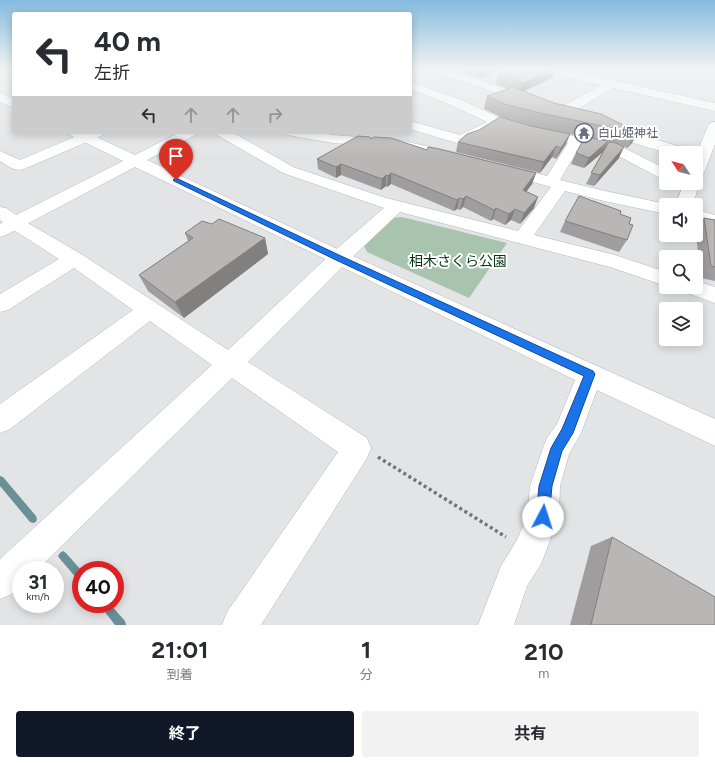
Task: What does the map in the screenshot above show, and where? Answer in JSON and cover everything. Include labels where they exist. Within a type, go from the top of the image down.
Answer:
[{"type":"street","points":[[2,98],[12,103]]},
{"type":"street","points":[[443,98],[455,102],[495,121],[533,132],[615,149],[659,171]]},
{"type":"street","points":[[515,98],[549,113],[581,118]]},
{"type":"street","points":[[533,132],[549,113],[581,98]]},
{"type":"street","points":[[675,98],[715,107]]},
{"type":"street","points":[[0,110],[12,105]]},
{"type":"street","points":[[446,154],[460,140],[471,136],[495,121]]},
{"type":"street","points":[[594,122],[624,135],[662,146]]},
{"type":"street","points":[[412,126],[460,140]]},
{"type":"street","points":[[705,158],[715,126]]},
{"type":"street","points":[[0,155],[19,166],[86,134],[135,161],[339,258],[715,433]]},
{"type":"street","points":[[5,222],[135,161],[186,134]]},
{"type":"street","points":[[225,134],[288,170],[380,202],[615,262],[659,277]]},
{"type":"street","points":[[304,134],[333,139],[376,137],[399,144],[468,160]]},
{"type":"street","points":[[522,238],[556,184],[577,140]]},
{"type":"street","points":[[491,166],[556,184],[659,207]]},
{"type":"street","points":[[0,582],[230,364],[339,258],[397,206]]},
{"type":"street","points":[[703,217],[715,220]]},
{"type":"street","points":[[5,222],[74,259],[357,448],[240,625]]},
{"type":"street","points":[[0,304],[74,259]]},
{"type":"street","points":[[703,291],[715,295]]},
{"type":"street","points":[[0,420],[149,310]]},
{"type":"street","points":[[496,625],[513,578],[529,552],[543,517],[545,486],[557,448],[567,433],[590,374]]},
{"type":"path","points":[[357,448],[377,457],[529,552]]},
{"type":"green space","name":"相木さくら公園","points":[[402,217],[507,243],[469,298],[367,252],[363,244],[391,218]]},
{"type":"building","points":[[492,98],[542,98],[554,103],[601,114],[625,126],[639,130],[635,134],[504,104]]},
{"type":"building","points":[[500,117],[531,126],[570,134],[561,148],[556,146],[544,162],[458,142],[467,134],[479,130]]},
{"type":"building","points":[[358,136],[370,137],[371,139],[374,137],[391,138],[427,150],[428,147],[439,149],[536,173],[523,190],[538,197],[524,213],[515,209],[509,214],[496,208],[494,210],[466,196],[463,199],[459,198],[457,200],[391,173],[382,179],[341,164],[336,167],[317,159]]},
{"type":"building","points":[[585,137],[608,141],[589,158],[576,153]]},
{"type":"building","points":[[609,142],[616,143],[624,147],[600,175],[591,173]]},
{"type":"building","points":[[579,196],[621,211],[620,214],[631,218],[629,224],[633,225],[627,240],[565,221]]},
{"type":"building","points":[[704,218],[715,220],[715,267],[711,266]]},
{"type":"building","points":[[219,219],[265,238],[175,302],[139,275],[193,238],[185,233],[202,221],[212,224]]},
{"type":"building","points":[[612,537],[715,597],[715,625],[591,625]]},
{"type":"waterway","points":[[0,480],[33,519]]},
{"type":"waterway","points":[[63,556],[72,566]]},
{"type":"waterway","points":[[111,613],[121,625]]},
{"type":"place","name":"白山姫神社","points":[[584,133]]},
{"type":"route","points":[[176,180],[339,258],[590,374],[567,433],[557,448],[545,486],[543,517]]}]
